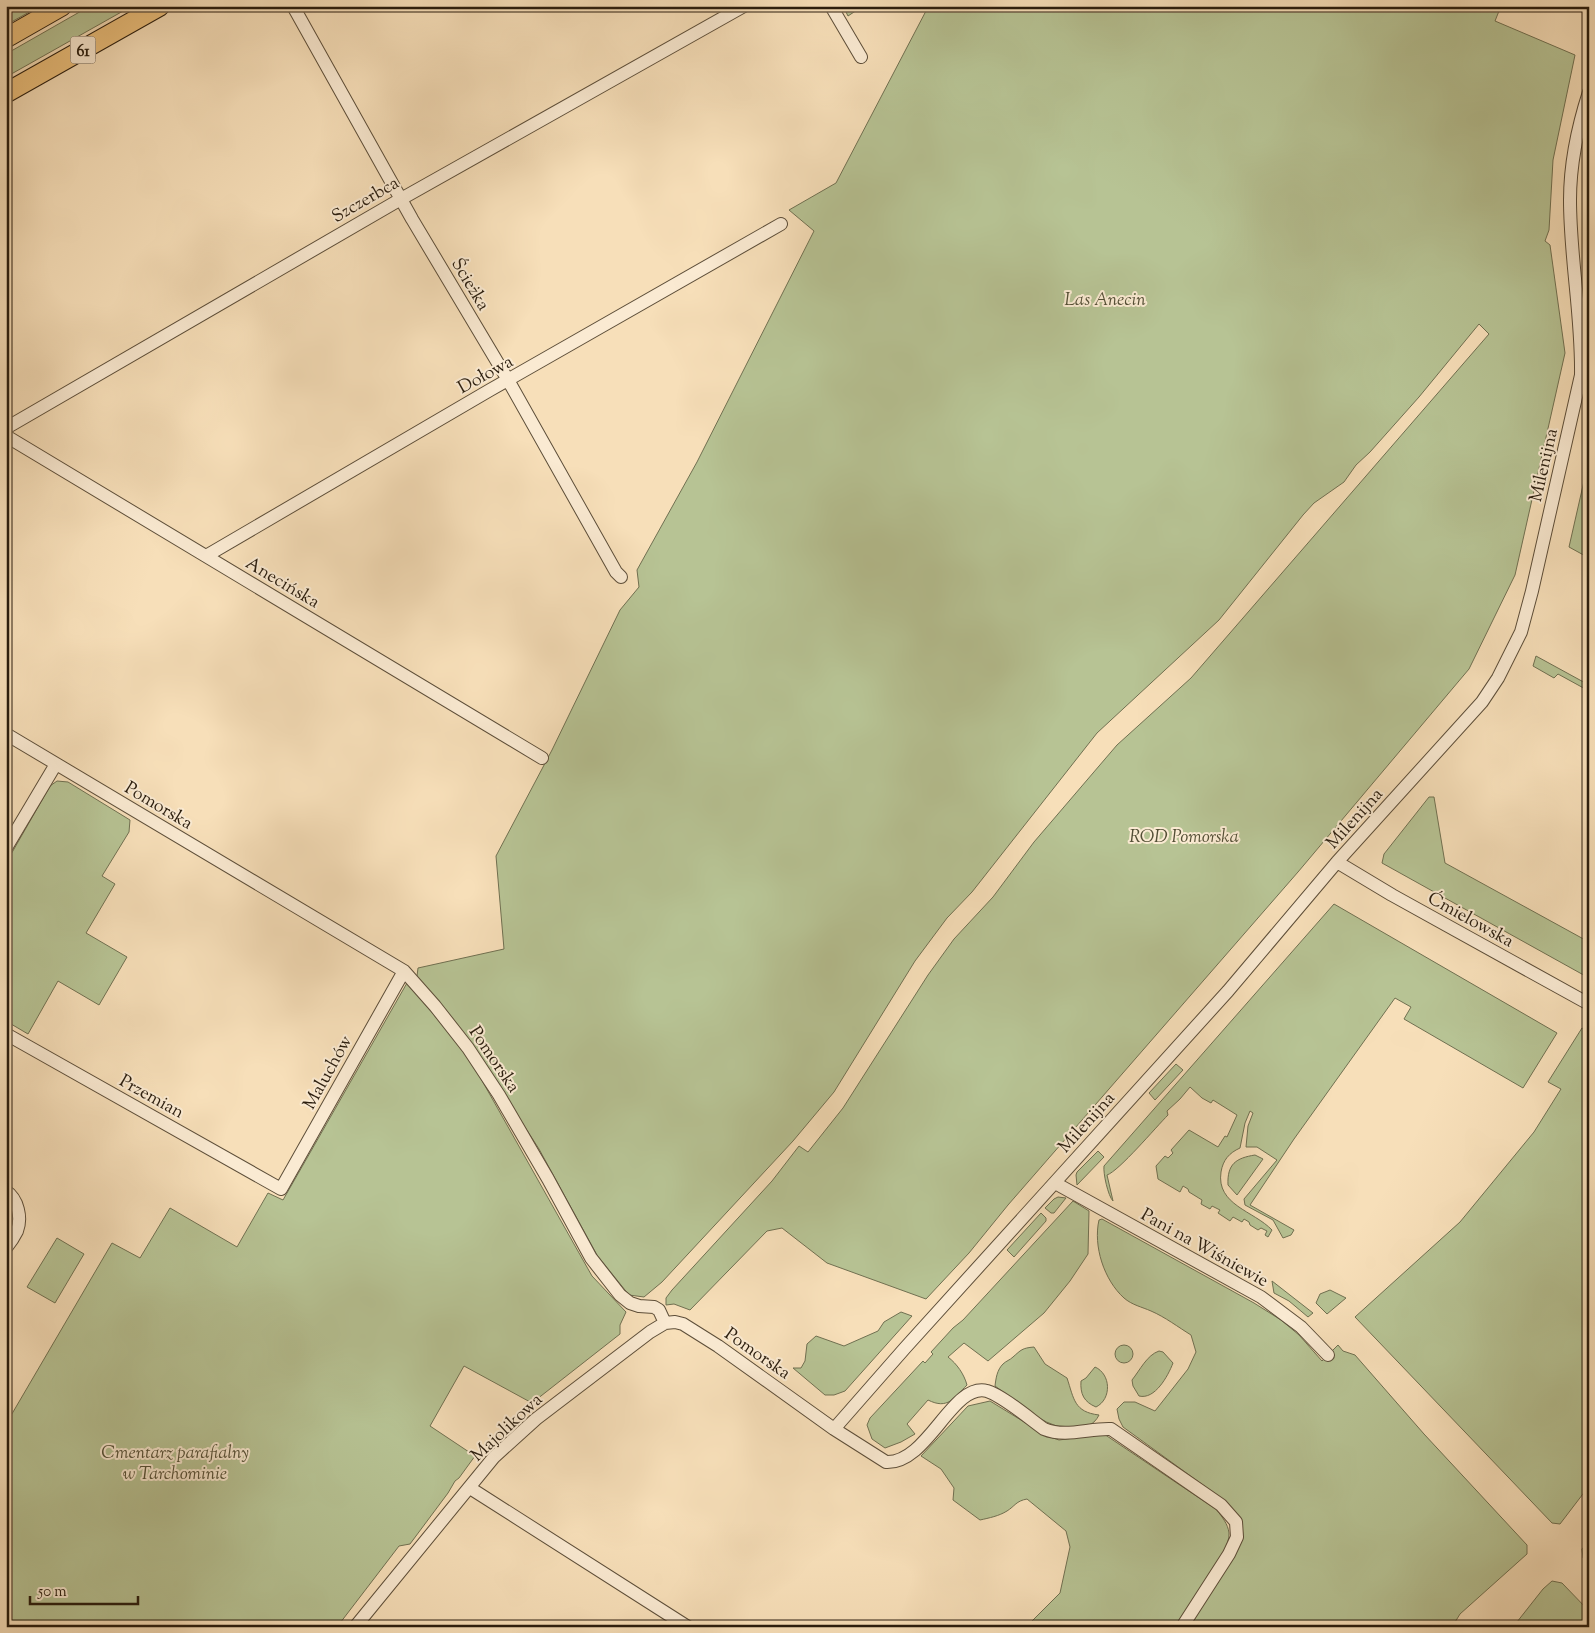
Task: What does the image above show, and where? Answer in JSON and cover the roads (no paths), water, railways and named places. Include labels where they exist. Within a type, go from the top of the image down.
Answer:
[{"type":"main road","points":[[6,38],[62,6]]},
{"type":"main road","name":"61","points":[[6,93],[160,6]]},
{"type":"street","name":"Ścieżka","points":[[293,6],[401,199],[508,380],[621,578]]},
{"type":"street","name":"Szczerbca","points":[[6,428],[401,199],[744,6]]},
{"type":"street","points":[[832,6],[861,57]]},
{"type":"street","name":"Milenijna","points":[[834,1429],[1228,991],[1337,862],[1482,702],[1498,678],[1520,632],[1532,591],[1581,375],[1581,343],[1572,250],[1570,200],[1571,175],[1588,97]]},
{"type":"street","name":"Dołowa","points":[[206,556],[781,224]]},
{"type":"street","name":"Anecińska","points":[[6,436],[542,758]]},
{"type":"street","name":"Pomorska","points":[[6,734],[404,971],[468,1048],[499,1095],[591,1258],[620,1295],[630,1303],[654,1307],[659,1310],[665,1323],[675,1322],[683,1324],[718,1346],[834,1429],[886,1462],[901,1460],[913,1453],[964,1397],[976,1390],[994,1393],[1052,1433],[1061,1434],[1102,1428],[1111,1429],[1221,1505],[1236,1522],[1237,1537],[1229,1554],[1182,1627]]},
{"type":"street","points":[[6,848],[56,764]]},
{"type":"street","name":"Ćmielowska","points":[[1337,862],[1392,896],[1589,1004]]},
{"type":"street","name":"Maluchów","points":[[282,1189],[404,971]]},
{"type":"street","name":"Przemian","points":[[6,1034],[282,1189]]},
{"type":"street","name":"Pani na Wiśniewie","points":[[1055,1183],[1261,1298],[1300,1327],[1328,1355]]},
{"type":"street","points":[[6,1191],[12,1195],[18,1209],[17,1230],[6,1248]]},
{"type":"street","name":"Majolikowa","points":[[356,1627],[494,1458],[536,1419],[650,1332],[665,1323]]},
{"type":"street","points":[[470,1488],[688,1627]]},
{"type":"park label","name":"Las Anecin","points":[[1105,299]]},
{"type":"park label","name":"ROD Pomorska","points":[[1184,836]]},
{"type":"park label","name":"Cmentarz parafialny w Tarchominie","points":[[175,1462]]}]
